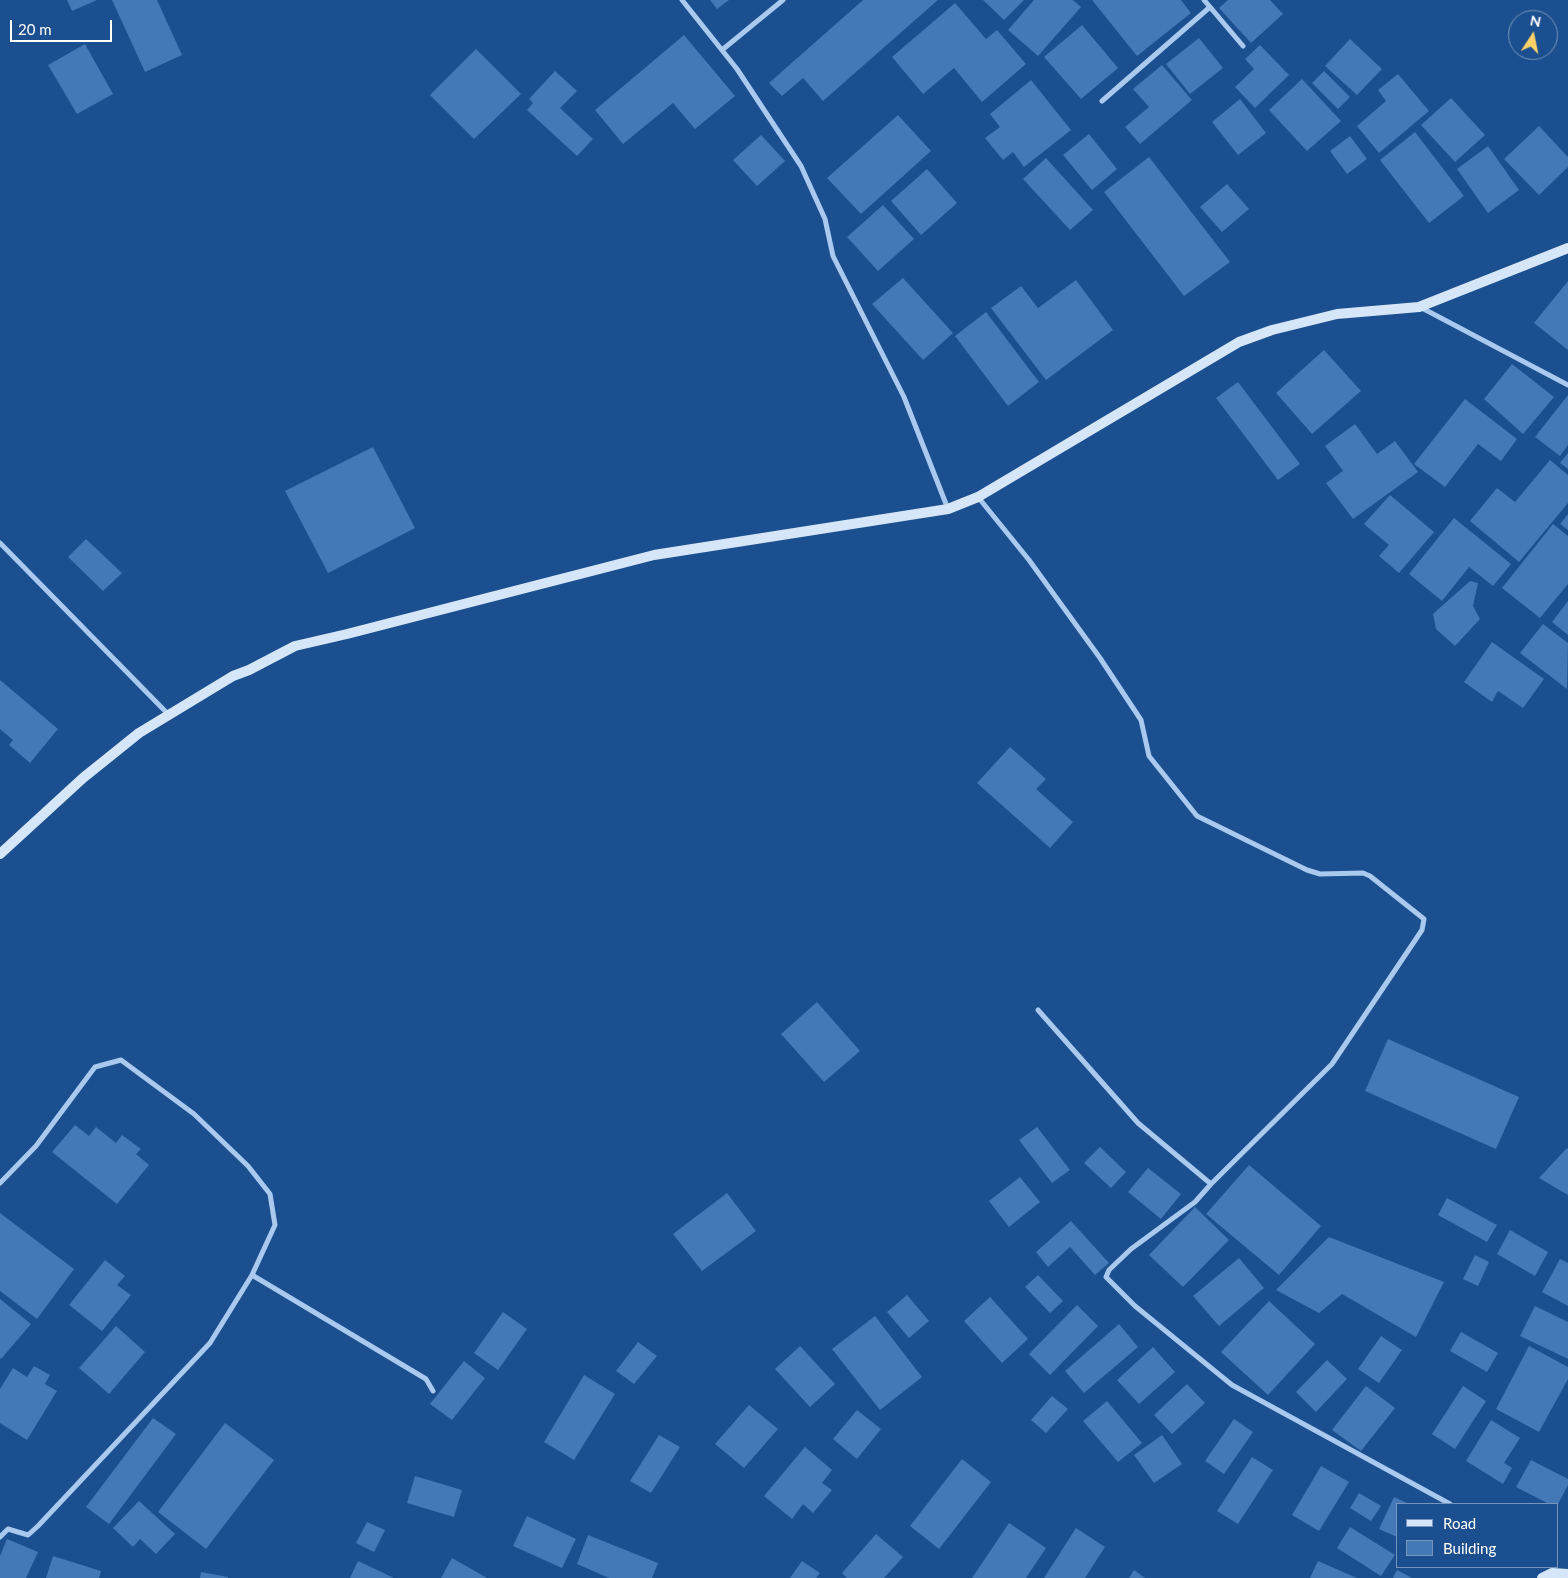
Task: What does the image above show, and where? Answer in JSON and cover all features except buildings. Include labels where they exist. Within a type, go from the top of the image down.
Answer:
[{"type":"street","points":[[682,0],[737,69],[801,166],[825,218],[833,256],[904,398],[948,509]]},
{"type":"street","points":[[722,50],[783,0]]},
{"type":"street","points":[[1204,0],[1243,46]]},
{"type":"street","points":[[1102,101],[1210,7]]},
{"type":"street","points":[[0,854],[83,778],[168,714],[188,705],[233,676],[250,670],[295,646],[654,555],[948,509],[978,497],[1239,342],[1272,330],[1337,314],[1419,307],[1568,248]]},
{"type":"street","points":[[1419,307],[1568,385]]},
{"type":"street","points":[[978,497],[1029,560],[1100,658],[1141,720],[1149,756],[1197,816],[1307,870],[1320,874],[1363,873],[1370,876],[1424,919],[1422,930],[1332,1064],[1195,1202],[1131,1249],[1106,1276],[1135,1306],[1232,1385],[1448,1503]]},
{"type":"street","points":[[0,543],[168,714]]},
{"type":"street","points":[[1038,1010],[1138,1123],[1211,1184]]},
{"type":"street","points":[[0,1183],[36,1146],[94,1067],[121,1060],[194,1114],[248,1166],[270,1194],[275,1225],[252,1275],[210,1343],[38,1526],[28,1535],[8,1529],[0,1536]]},
{"type":"street","points":[[252,1275],[426,1379],[433,1391]]},
{"type":"street","points":[[1542,1578],[1549,1570],[1568,1574]]}]
